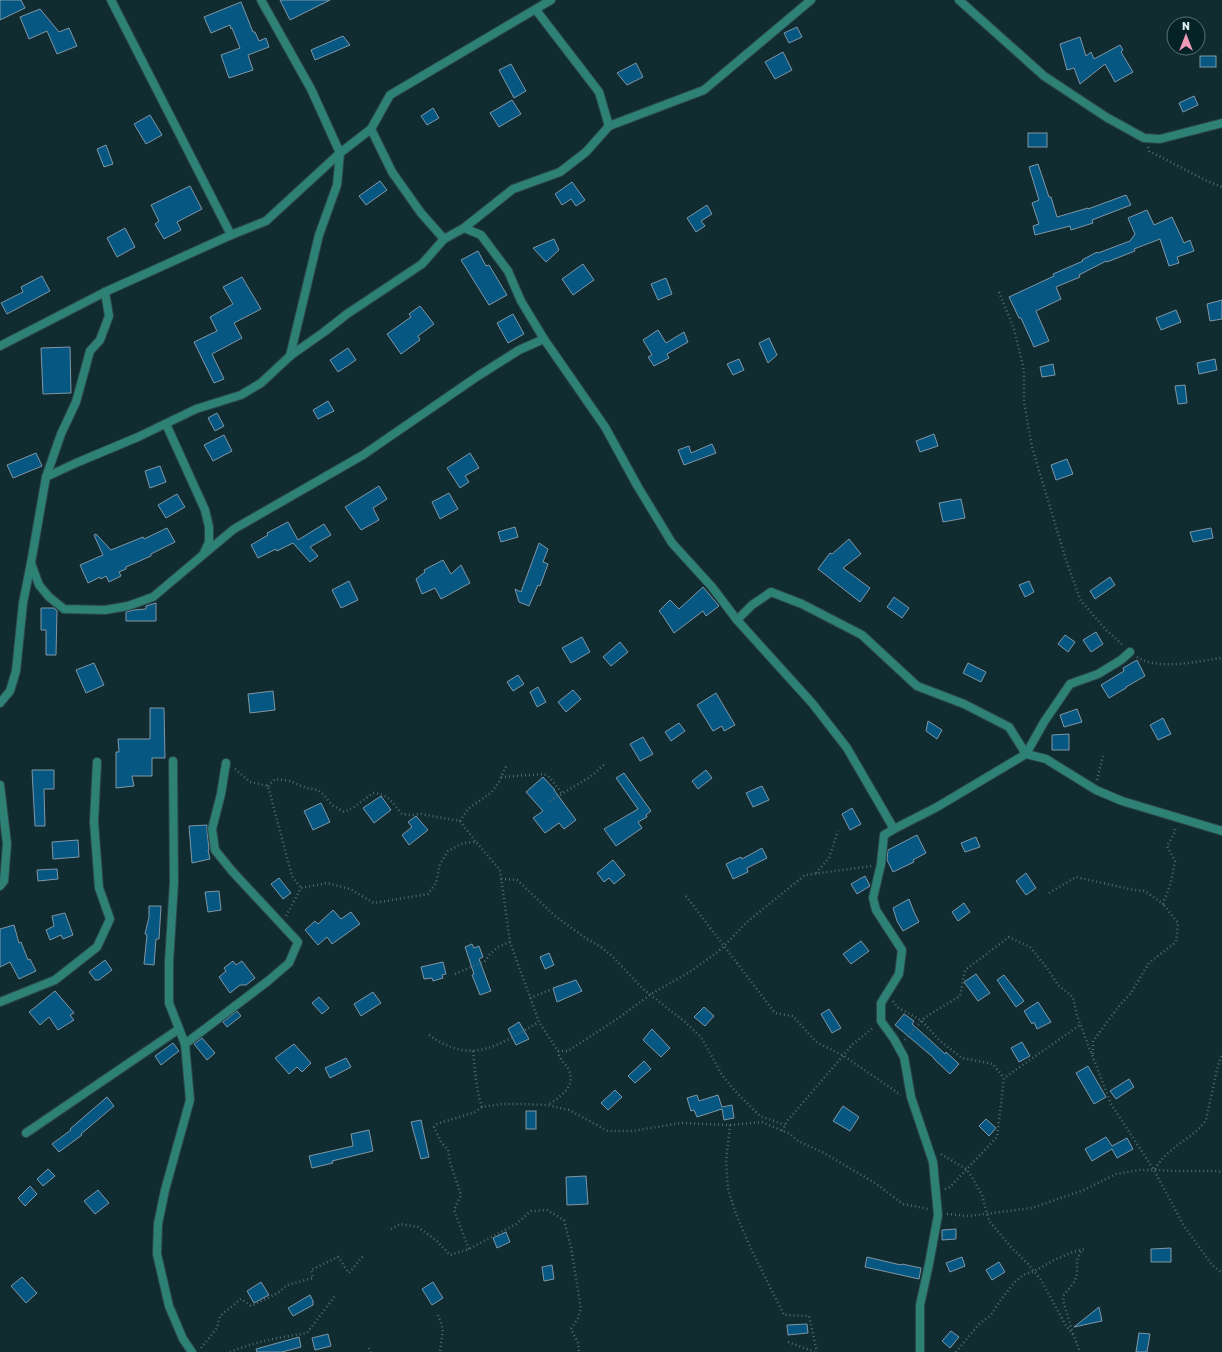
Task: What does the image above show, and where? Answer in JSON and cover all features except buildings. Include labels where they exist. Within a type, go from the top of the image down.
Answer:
[{"type":"street","points":[[111,0],[231,235]]},
{"type":"street","points":[[261,0],[311,89],[340,153],[337,185],[319,234],[290,356]]},
{"type":"street","points":[[0,346],[105,292],[231,235],[266,221],[340,153],[371,129],[390,95],[551,0]]},
{"type":"street","points":[[46,477],[138,437],[196,409],[241,395],[261,383],[290,356],[347,314],[422,264],[444,239],[464,228],[513,190],[560,172],[586,152],[609,126],[704,90],[811,0]]},
{"type":"street","points":[[960,0],[1044,76],[1106,117],[1144,138],[1160,139],[1222,122]]},
{"type":"street","points":[[536,10],[599,92],[609,126]]},
{"type":"street","points":[[371,129],[392,172],[421,213],[444,239]]},
{"type":"street","points":[[464,228],[480,235],[508,271],[521,300],[544,339],[604,427],[672,543],[712,587],[736,620],[812,703],[847,748],[894,829]]},
{"type":"street","points":[[0,703],[10,690],[16,671],[23,603],[46,477],[61,434],[76,402],[90,351],[100,340],[109,316],[105,292]]},
{"type":"street","points":[[31,563],[39,585],[64,609],[105,610],[128,606],[153,597],[234,530],[363,455],[478,376],[519,350],[544,339]]},
{"type":"street","points":[[166,424],[205,510],[209,542],[204,554]]},
{"type":"street","points":[[736,620],[771,592],[802,604],[862,635],[917,686],[964,704],[1009,727],[1026,754],[1046,759],[1096,790],[1122,801],[1222,831]]},
{"type":"street","points":[[920,1352],[920,1305],[930,1257],[937,1212],[936,1195],[932,1162],[911,1097],[904,1057],[894,1039],[881,1021],[881,1003],[899,974],[902,950],[876,910],[873,898],[881,864],[884,835],[937,807],[1026,754],[1044,722],[1070,684],[1098,674],[1121,660],[1130,652]]},
{"type":"street","points":[[173,761],[174,882],[169,962],[169,1003],[185,1044],[190,1100],[165,1190],[158,1224],[157,1254],[169,1306],[183,1339],[192,1352]]},
{"type":"street","points":[[0,1002],[55,980],[97,947],[110,920],[99,888],[94,822],[97,762]]},
{"type":"street","points":[[185,1044],[268,981],[289,963],[298,942],[232,871],[216,850],[212,829],[221,794],[226,763]]},
{"type":"street","points":[[0,785],[7,844],[4,881],[0,886]]},
{"type":"street","points":[[26,1133],[179,1029]]},
{"type":"path","points":[[1144,138],[1149,151],[1207,181],[1222,187]]},
{"type":"path","points":[[999,292],[1014,329],[1024,370],[1024,402],[1032,447],[1066,560],[1081,601],[1107,631],[1130,652],[1143,661],[1168,665],[1222,658]]},
{"type":"path","points":[[1096,790],[1096,784],[1103,756]]},
{"type":"path","points":[[226,763],[250,782],[268,786]]},
{"type":"path","points":[[550,801],[590,777],[606,763]]},
{"type":"path","points":[[460,821],[468,809],[492,792],[507,764]]},
{"type":"path","points":[[501,777],[544,774],[562,793]]},
{"type":"path","points":[[268,786],[275,779],[290,781],[306,788],[318,790],[332,805],[344,812],[354,807],[373,793],[382,793],[402,814],[421,814],[460,821],[500,870],[510,942],[539,1022],[558,1051],[562,1063],[568,1069],[570,1084],[566,1091],[547,1105]]},
{"type":"path","points":[[268,786],[292,876],[301,888]]},
{"type":"path","points":[[1161,812],[1172,822],[1175,832],[1167,846],[1175,861],[1171,882],[1163,904]]},
{"type":"path","points":[[815,874],[829,858],[838,831]]},
{"type":"path","points":[[280,923],[286,916],[301,888],[327,882],[350,889],[374,903],[428,894],[436,882],[440,864],[448,851],[463,843],[476,842]]},
{"type":"path","points":[[558,1051],[568,1051],[651,994],[688,974],[724,946],[747,922],[774,899],[805,876],[881,864]]},
{"type":"path","points":[[1049,893],[1076,877],[1134,890],[1145,891],[1163,904],[1178,923],[1176,942],[1149,963],[1131,993],[1119,1006],[1093,1041],[1093,1057]]},
{"type":"path","points":[[501,879],[517,880],[555,916],[612,956],[643,989],[702,1037],[722,1074],[735,1091],[760,1116],[785,1125]]},
{"type":"path","points":[[686,896],[775,1013],[793,1016],[816,1042],[844,1056],[913,1103]]},
{"type":"path","points":[[899,1048],[924,1018],[960,996],[965,970],[1009,937],[1030,947],[1047,968],[1058,985],[1073,997],[1080,1025],[1111,1104],[1154,1170],[1184,1226],[1212,1265],[1222,1273]]},
{"type":"path","points":[[455,974],[485,961],[498,947],[510,942]]},
{"type":"path","points":[[530,998],[550,990]]},
{"type":"path","points":[[886,994],[898,1007],[922,1021],[940,1041],[962,1058],[992,1064],[1004,1078]]},
{"type":"path","points":[[782,1131],[800,1106],[853,1044],[881,1021]]},
{"type":"path","points":[[429,1035],[452,1048],[464,1051],[484,1050],[539,1022]]},
{"type":"path","points":[[936,1195],[950,1187],[996,1137],[1004,1078],[1080,1025]]},
{"type":"path","points":[[473,1051],[478,1094],[482,1107]]},
{"type":"path","points":[[1154,1170],[1160,1161],[1201,1127],[1206,1120],[1218,1065],[1222,1055]]},
{"type":"path","points":[[468,1249],[454,1210],[461,1195],[450,1162],[448,1150],[441,1142],[434,1128],[438,1124],[475,1112],[482,1107],[502,1104],[547,1105],[569,1110],[608,1131],[632,1131],[681,1123],[730,1125],[762,1122],[790,1134],[798,1141],[824,1153],[875,1183],[903,1204],[937,1212],[970,1216],[1032,1208],[1084,1190],[1116,1174],[1140,1170],[1222,1172]]},
{"type":"path","points":[[730,1125],[726,1161],[728,1189],[736,1214],[752,1251],[784,1315],[808,1316],[816,1352]]},
{"type":"path","points":[[940,1154],[966,1169],[982,1194],[989,1221],[1035,1271],[1054,1302],[1064,1324],[1074,1336]]},
{"type":"path","points":[[391,1228],[400,1224],[418,1227],[437,1241],[450,1255],[468,1249],[516,1224],[531,1211],[547,1210],[564,1220],[582,1310],[571,1329],[578,1343],[579,1352]]},
{"type":"path","points":[[956,1352],[979,1324],[990,1316],[1014,1282],[1023,1275],[1035,1271],[1052,1261],[1073,1252],[1085,1249],[1081,1252],[1077,1260],[1077,1274],[1075,1282],[1064,1295],[1063,1300],[1080,1352]]},
{"type":"path","points":[[198,1352],[217,1328],[220,1316],[241,1299],[251,1306],[278,1293],[288,1285],[313,1278],[310,1270],[338,1257],[349,1273],[363,1256]]},
{"type":"path","points":[[230,1352],[242,1347],[272,1339],[307,1333],[335,1296]]},
{"type":"path","points":[[438,1315],[443,1329],[440,1352]]},
{"type":"path","points":[[788,1342],[816,1352]]},
{"type":"path","points":[[369,1348],[371,1352]]}]
